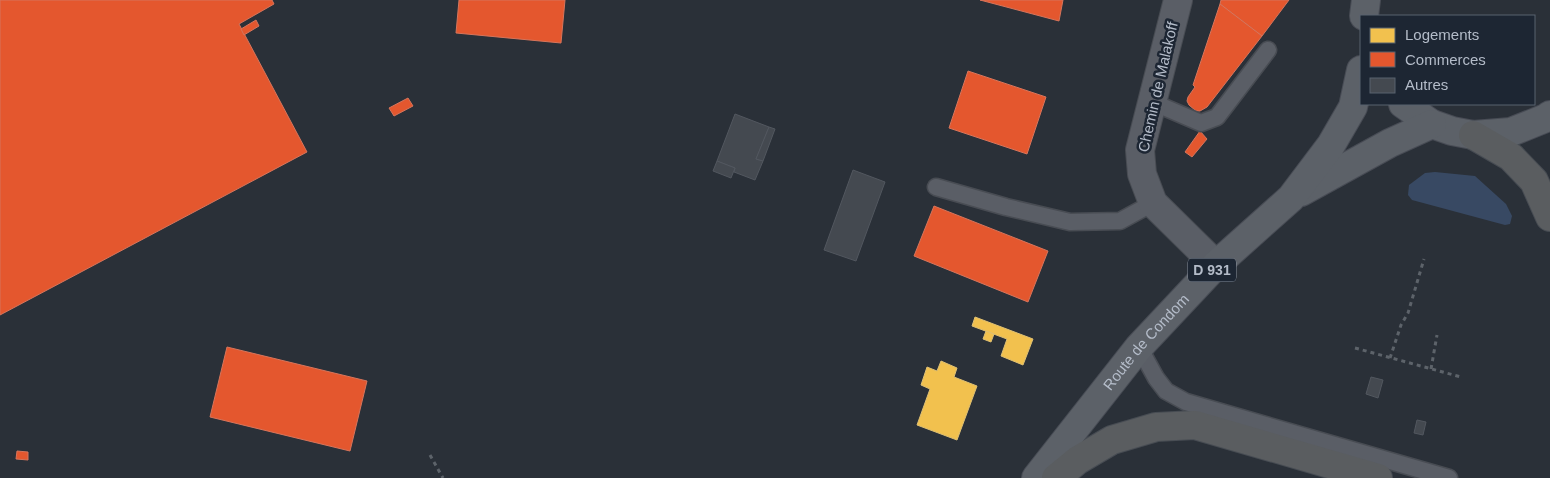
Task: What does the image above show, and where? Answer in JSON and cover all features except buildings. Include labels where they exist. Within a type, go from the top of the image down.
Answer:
[{"type":"highway","points":[[1473,135],[1511,157],[1534,181],[1550,217]]},
{"type":"highway","points":[[1056,478],[1078,460],[1112,440],[1156,426],[1195,425],[1378,478]]},
{"type":"main road","points":[[1364,15],[1366,0]]},
{"type":"main road","name":"Route de Condom","points":[[1036,478],[1139,347],[1216,265],[1291,198],[1331,144],[1353,107],[1360,75]]},
{"type":"main road","points":[[1404,105],[1432,124],[1452,131],[1473,135],[1511,132],[1550,115]]},
{"type":"main road","name":"Route de Condom","points":[[1291,198],[1390,142],[1432,124]]},
{"type":"street","name":"Chemin de Malakoff","points":[[1178,0],[1140,150],[1142,174],[1153,203],[1216,265]]},
{"type":"lane","points":[[1152,102],[1201,123],[1217,117],[1268,50]]},
{"type":"lane","points":[[936,186],[1006,207],[1070,222],[1120,221],[1153,203]]},
{"type":"lane","points":[[1139,347],[1156,378],[1166,391],[1186,402],[1449,478]]},
{"type":"path","points":[[1390,358],[1401,325],[1408,313],[1424,258]]},
{"type":"path","points":[[1430,369],[1437,335]]},
{"type":"path","points":[[1355,348],[1461,377]]},
{"type":"path","points":[[430,456],[443,478]]},
{"type":"water","points":[[1435,172],[1475,176],[1506,204],[1512,216],[1510,224],[1505,225],[1412,200],[1408,195],[1409,185],[1425,173]]}]
